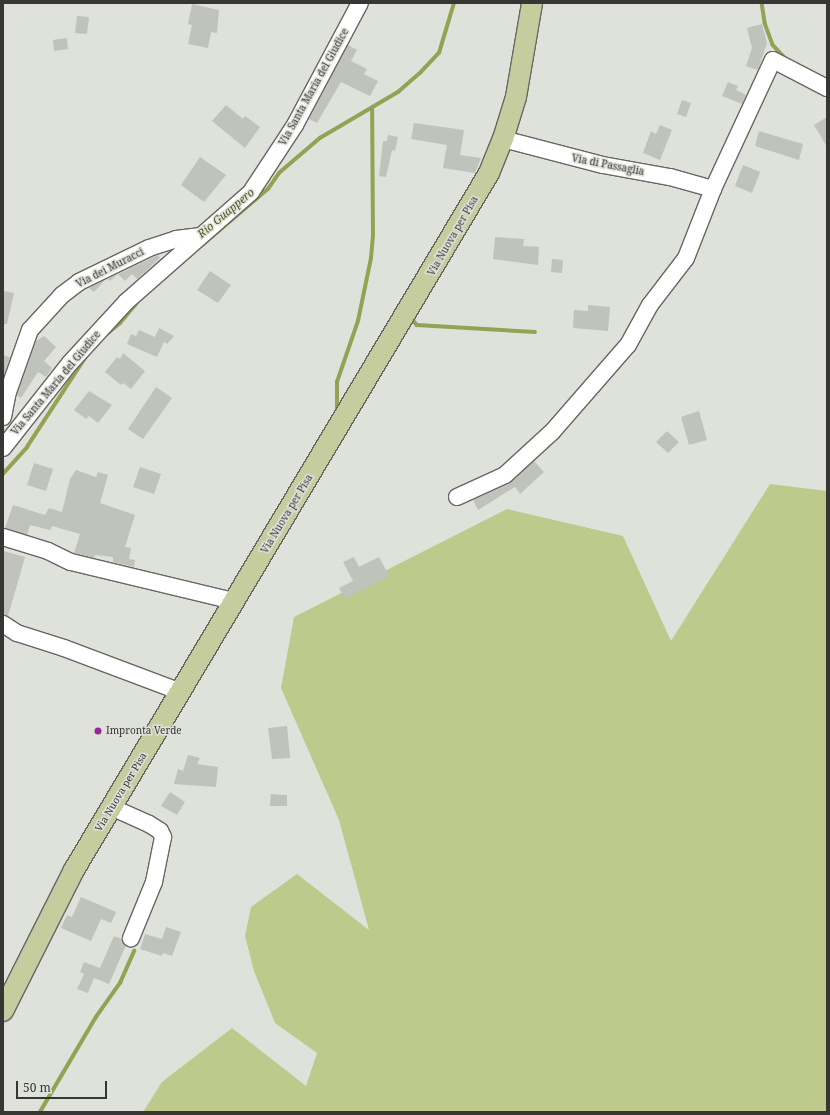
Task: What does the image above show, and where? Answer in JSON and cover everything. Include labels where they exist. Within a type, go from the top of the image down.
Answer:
[{"type":"main road","name":"Via Nuova per Pisa","points":[[3,1010],[74,870],[489,173],[503,139],[517,91],[532,3]]},
{"type":"street","name":"Via Santa Maria del Giudice","points":[[4,444],[70,363],[126,302],[251,192],[295,125],[360,3]]},
{"type":"street","points":[[457,497],[505,475],[552,432],[628,345],[650,305],[686,258],[713,189],[774,60],[827,88]]},
{"type":"street","name":"Via di Passaglia","points":[[503,139],[595,163],[670,177],[713,189]]},
{"type":"street","name":"Via dei Muracci","points":[[3,417],[8,392],[30,330],[62,295],[79,282],[149,248],[176,239],[201,236]]},
{"type":"street","points":[[3,537],[48,551],[71,562],[234,601]]},
{"type":"street","points":[[3,624],[17,633],[64,648],[181,692]]},
{"type":"street","points":[[111,807],[149,824],[160,831],[163,837],[154,882],[131,938]]},
{"type":"green space","points":[[770,484],[827,491],[827,1112],[143,1112],[162,1082],[232,1028],[306,1086],[317,1053],[275,1023],[254,971],[245,936],[251,907],[297,874],[369,930],[339,820],[281,688],[294,617],[507,509],[623,536],[671,641]]},
{"type":"building","points":[[192,4],[219,10],[217,33],[211,32],[208,48],[188,44],[192,25],[188,24]]},
{"type":"building","points":[[77,16],[89,17],[87,34],[75,33]]},
{"type":"building","points":[[762,24],[767,43],[758,70],[746,66],[752,48],[747,28]]},
{"type":"building","points":[[67,38],[68,49],[54,51],[53,40]]},
{"type":"building","points":[[348,45],[357,50],[351,61],[367,69],[364,74],[378,81],[370,96],[341,82],[317,123],[309,119]]},
{"type":"building","points":[[728,82],[738,86],[736,90],[746,95],[742,104],[722,96]]},
{"type":"building","points":[[682,100],[691,103],[686,117],[677,114]]},
{"type":"building","points":[[226,105],[243,119],[245,116],[260,127],[245,148],[212,121]]},
{"type":"building","points":[[827,117],[827,147],[814,125]]},
{"type":"building","points":[[414,123],[464,130],[460,155],[481,158],[475,173],[443,168],[447,145],[411,139]]},
{"type":"building","points":[[660,125],[672,130],[660,160],[643,153],[651,131],[656,134]]},
{"type":"building","points":[[759,131],[803,144],[799,160],[755,146]]},
{"type":"building","points":[[388,135],[398,137],[395,151],[392,150],[386,177],[379,176],[383,141],[387,141]]},
{"type":"building","points":[[200,157],[226,175],[204,202],[181,185]]},
{"type":"building","points":[[743,165],[760,172],[752,193],[735,186]]},
{"type":"building","points":[[495,237],[524,239],[523,246],[539,247],[538,265],[493,259]]},
{"type":"building","points":[[158,255],[160,258],[137,279],[132,274],[125,281],[118,274]]},
{"type":"building","points":[[552,259],[563,260],[562,273],[551,272]]},
{"type":"building","points":[[210,271],[231,285],[218,303],[197,290]]},
{"type":"building","points":[[117,274],[110,281],[108,279]]},
{"type":"building","points":[[105,280],[94,292],[89,288]]},
{"type":"building","points":[[3,291],[14,293],[7,324],[3,324]]},
{"type":"building","points":[[588,305],[610,307],[608,331],[573,328],[574,310],[588,311]]},
{"type":"building","points":[[159,328],[174,336],[167,344],[164,342],[157,357],[127,344],[131,334],[136,336],[139,330],[155,337]]},
{"type":"building","points":[[44,336],[56,347],[44,361],[52,368],[46,377],[38,372],[21,398],[17,395],[36,341]]},
{"type":"building","points":[[123,353],[145,371],[131,389],[123,383],[121,385],[105,372],[117,357],[120,359]]},
{"type":"building","points":[[3,355],[10,357],[3,378]]},
{"type":"building","points":[[156,387],[172,398],[143,439],[128,429]]},
{"type":"building","points":[[89,391],[112,405],[98,423],[89,416],[86,419],[74,410]]},
{"type":"building","points":[[699,411],[707,440],[689,445],[681,417]]},
{"type":"building","points":[[667,431],[679,442],[668,453],[656,442]]},
{"type":"building","points":[[534,461],[544,472],[520,494],[515,487],[478,510],[473,500],[509,484]]},
{"type":"building","points":[[34,463],[53,469],[46,491],[27,485]]},
{"type":"building","points":[[140,467],[161,474],[154,494],[133,487]]},
{"type":"building","points":[[76,470],[96,477],[98,472],[108,475],[100,503],[135,515],[125,547],[131,548],[129,559],[135,560],[134,567],[113,562],[113,557],[95,555],[94,558],[74,553],[80,534],[52,526],[50,530],[30,525],[27,535],[5,528],[13,505],[45,515],[49,508],[62,512],[70,479]]},
{"type":"building","points":[[3,551],[25,557],[8,616],[3,615]]},
{"type":"building","points":[[354,557],[359,567],[379,557],[389,576],[345,599],[339,588],[353,581],[343,562]]},
{"type":"building","points":[[287,726],[290,758],[272,759],[268,728]]},
{"type":"building","points":[[188,755],[200,758],[197,764],[218,767],[216,787],[174,784],[178,769],[183,771]]},
{"type":"building","points":[[170,792],[185,802],[177,815],[161,806]]},
{"type":"building","points":[[271,794],[287,795],[287,806],[270,806]]},
{"type":"building","points":[[81,897],[116,912],[111,923],[101,919],[91,941],[61,928],[67,915],[72,917]]},
{"type":"building","points":[[166,927],[181,932],[172,956],[163,953],[162,956],[140,949],[145,934],[162,939]]},
{"type":"building","points":[[114,936],[122,939],[126,945],[109,984],[94,978],[88,993],[77,989],[84,974],[80,972],[84,962],[100,968]]},
{"type":"waterway","name":"Rio Guappero","points":[[201,246],[268,189],[279,173],[320,138],[398,92],[421,72],[439,53],[454,3]]},
{"type":"waterway","points":[[762,3],[765,23],[773,45],[785,58]]},
{"type":"waterway","points":[[337,410],[337,382],[358,321],[371,258],[373,236],[372,108]]},
{"type":"waterway","name":"Rio Guappero","points":[[107,334],[120,323],[137,303]]},
{"type":"waterway","points":[[414,321],[417,325],[535,332]]},
{"type":"waterway","name":"Rio Guappero","points":[[3,474],[27,447],[87,355]]},
{"type":"waterway","points":[[40,1112],[96,1017],[120,983],[134,951]]},
{"type":"place","name":"Impronta Verde","points":[[98,731]]}]
